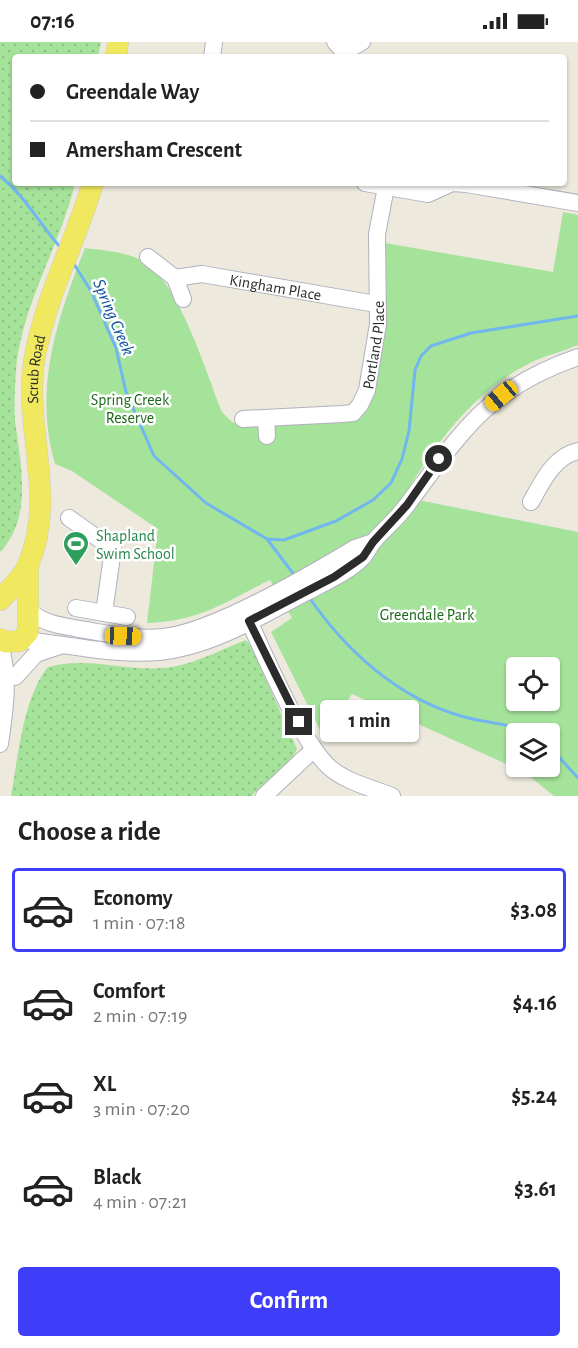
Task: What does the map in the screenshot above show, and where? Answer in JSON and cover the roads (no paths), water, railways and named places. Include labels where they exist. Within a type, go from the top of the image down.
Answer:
[{"type":"main road","name":"Scrub Road","points":[[11,641],[28,632],[28,564],[41,509],[33,420],[34,367],[49,296],[92,186]]},
{"type":"main road","name":"Scrub Road","points":[[2,599],[16,584],[28,564]]},
{"type":"main road","points":[[2,599],[18,594],[29,606]]},
{"type":"street","points":[[341,50],[362,42]]},
{"type":"street","points":[[381,186],[428,194],[445,186]]},
{"type":"street","points":[[478,186],[578,203]]},
{"type":"street","name":"Portland Place","points":[[243,419],[266,427],[353,413],[360,405],[367,390],[376,337],[377,234],[386,187]]},
{"type":"street","points":[[148,257],[175,278],[183,299]]},
{"type":"street","name":"Kingham Place","points":[[175,278],[202,274],[376,304]]},
{"type":"street","points":[[11,641],[67,644],[122,652],[160,652],[199,644],[246,614],[363,557],[373,542],[398,517],[468,424],[517,384],[545,369],[578,357]]},
{"type":"street","points":[[531,502],[558,460],[568,453],[578,451]]},
{"type":"street","points":[[69,518],[113,549],[104,613]]},
{"type":"street","points":[[29,606],[38,619],[67,627],[123,636],[162,637],[246,614]]},
{"type":"street","points":[[76,608],[127,617]]},
{"type":"street","points":[[246,614],[314,749],[330,768],[351,780],[392,796]]},
{"type":"street","points":[[11,641],[15,677]]},
{"type":"street","points":[[0,744],[7,697],[6,666],[11,641]]},
{"type":"street","points":[[7,697],[15,677],[36,654],[67,644]]},
{"type":"street","points":[[264,796],[314,749]]},
{"type":"waterway","name":"Spring Creek","points":[[0,176],[24,201],[60,247]]},
{"type":"waterway","name":"Spring Creek","points":[[72,261],[91,291],[116,348],[126,392],[154,456],[206,503],[267,539],[284,540],[336,521],[373,500],[391,483],[402,459],[409,431],[415,370],[421,356],[431,346],[471,333],[578,316]]},
{"type":"waterway","points":[[267,539],[295,576]]},
{"type":"waterway","points":[[309,597],[323,617],[356,653],[395,684],[438,708],[461,716],[506,726]]},
{"type":"waterway","points":[[560,758],[578,778]]},
{"type":"place","name":"Shapland Swim School","points":[[76,567]]},
{"type":"park label","name":"Spring Creek Reserve","points":[[130,408]]},
{"type":"park label","name":"Greendale Park","points":[[427,614]]}]
